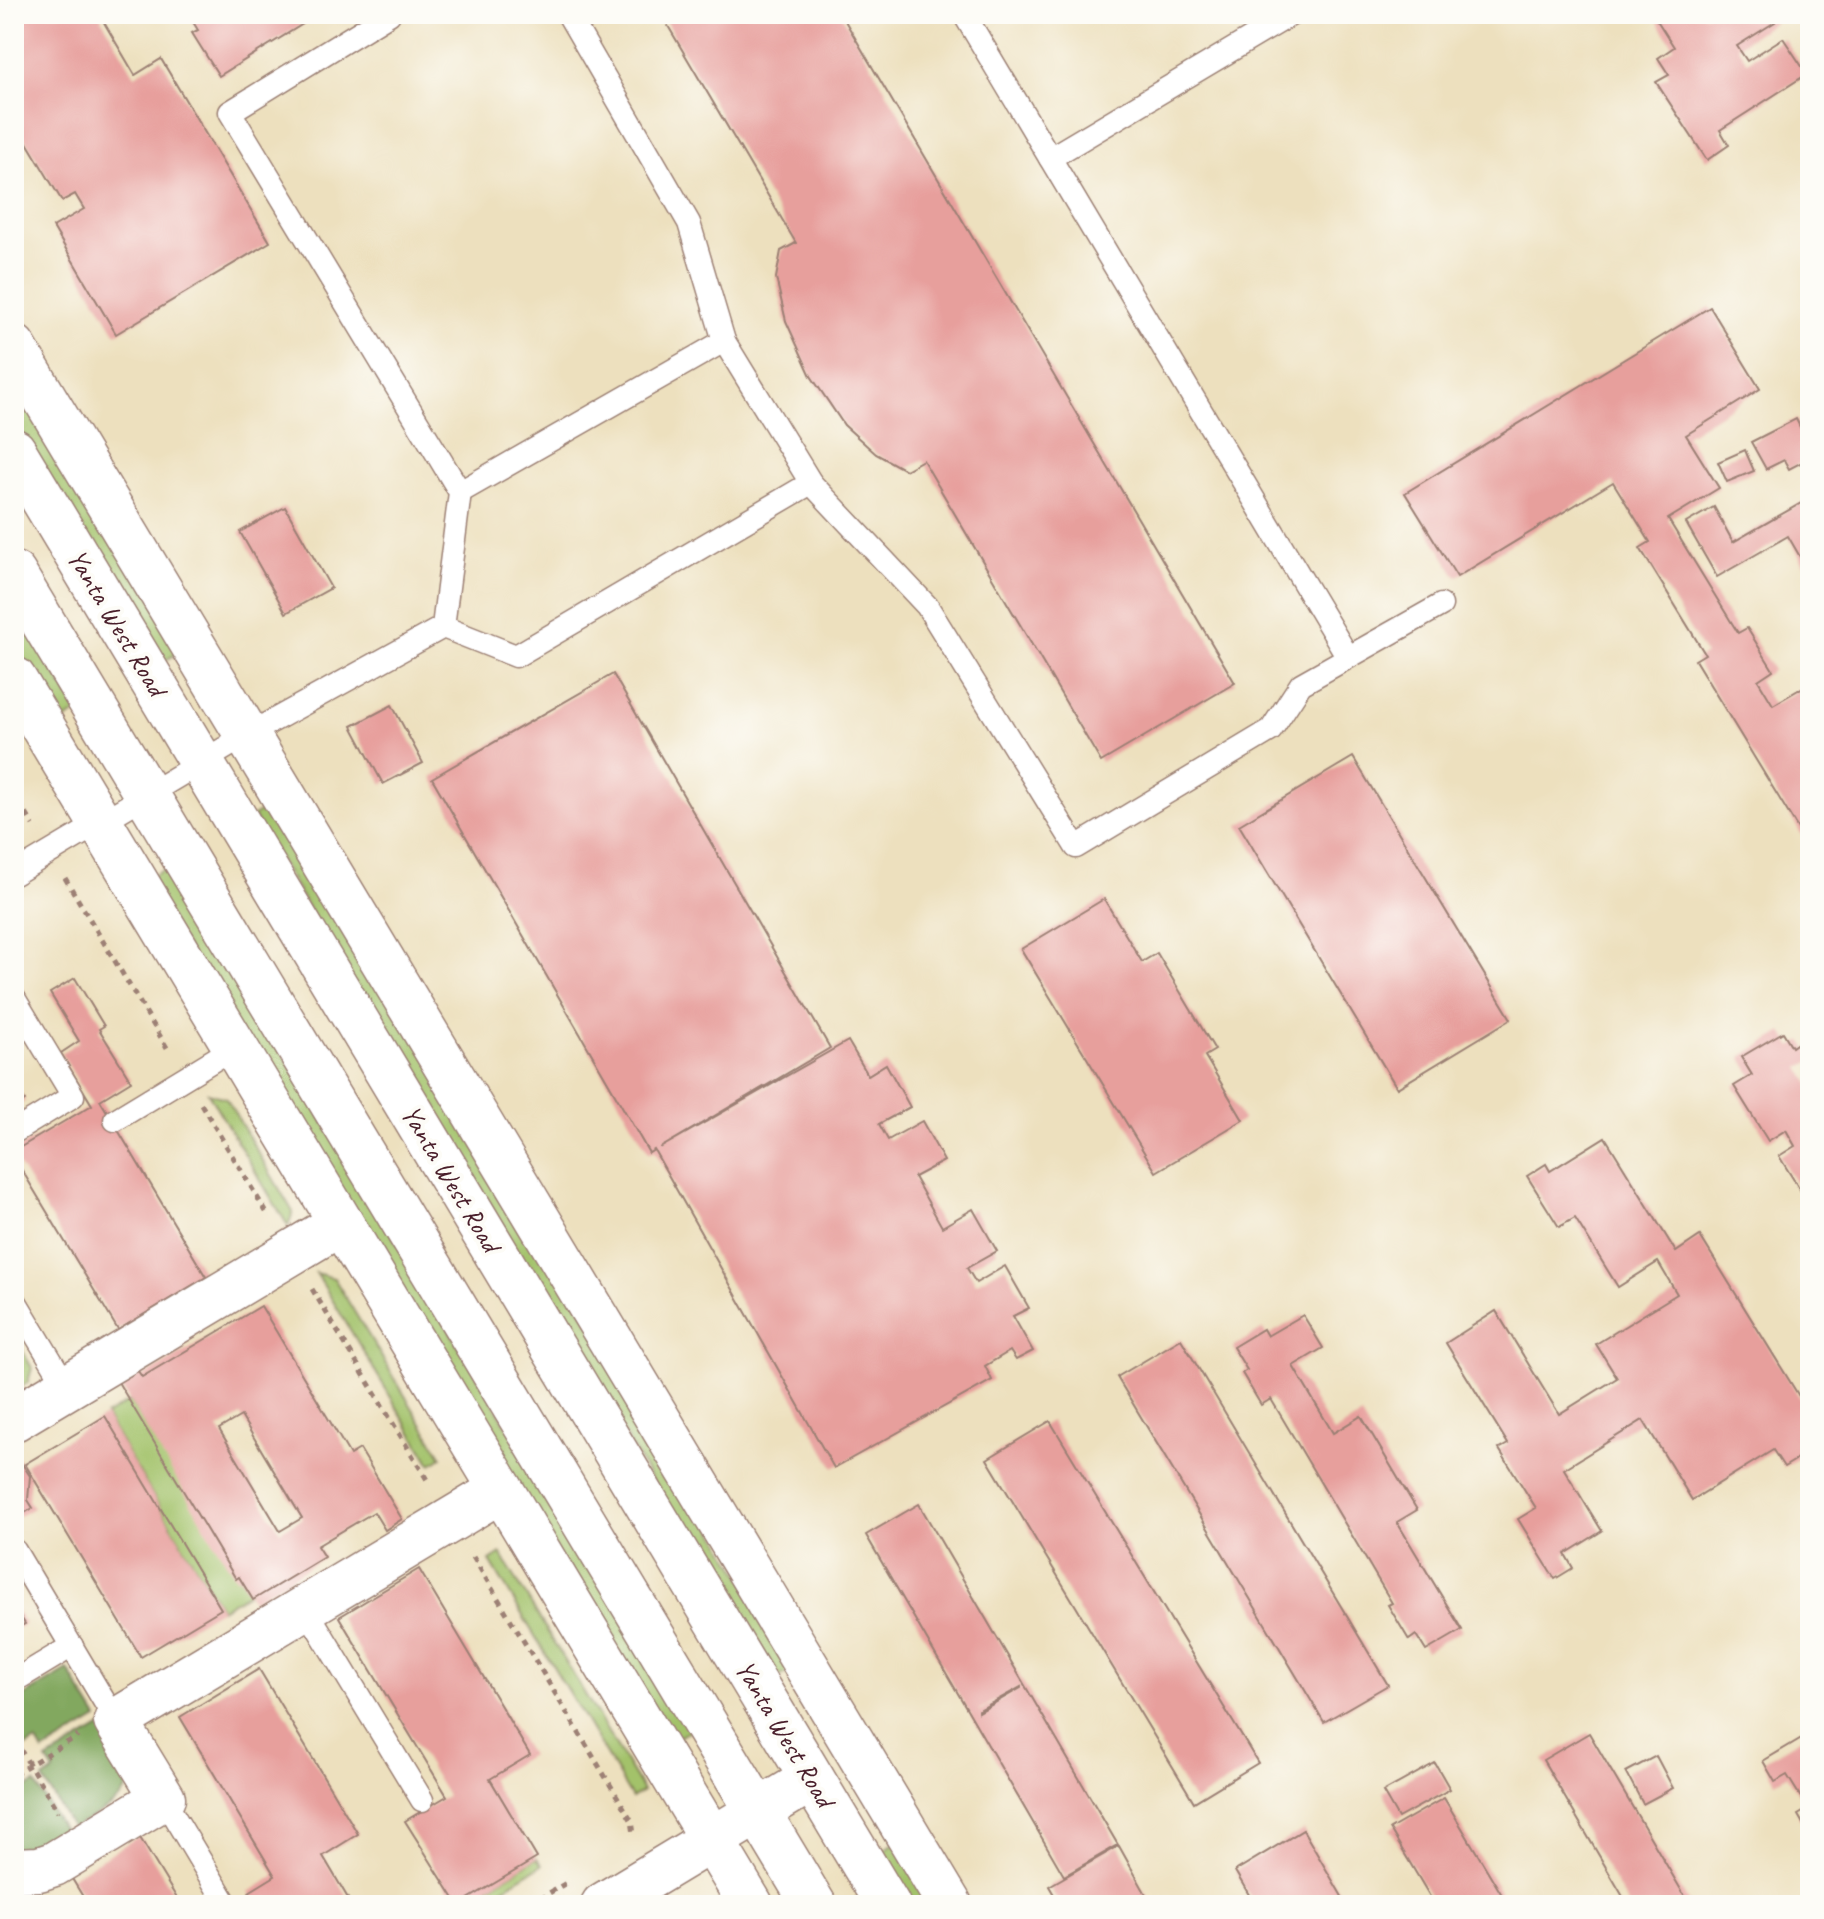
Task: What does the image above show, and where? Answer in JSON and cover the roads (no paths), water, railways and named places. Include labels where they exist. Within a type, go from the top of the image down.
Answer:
[{"type":"street","points":[[14,347],[950,1905]]},
{"type":"street","name":"Yanta West Road","points":[[14,451],[888,1905]]},
{"type":"street","points":[[14,574],[814,1905]]},
{"type":"street","points":[[14,679],[751,1905]]},
{"type":"street","points":[[14,1419],[341,1223]]},
{"type":"street","points":[[14,1870],[39,1869],[54,1864],[163,1798],[115,1718],[501,1490]]},
{"type":"street","points":[[590,1890],[711,1840],[812,1779]]},
{"type":"lane","points":[[389,14],[230,112],[460,492],[443,627]]},
{"type":"lane","points":[[568,14],[689,223],[724,341],[811,483],[927,606],[1076,847],[1271,730],[1301,684],[1441,605]]},
{"type":"lane","points":[[964,14],[1348,657]]},
{"type":"lane","points":[[1050,158],[1292,14]]},
{"type":"lane","points":[[460,492],[724,341]]},
{"type":"lane","points":[[443,627],[516,656],[811,483]]},
{"type":"lane","points":[[14,874],[247,735],[443,627]]},
{"type":"lane","points":[[14,998],[73,1096],[14,1132]]},
{"type":"lane","points":[[115,1120],[235,1047]]},
{"type":"lane","points":[[14,1299],[67,1387]]},
{"type":"lane","points":[[15,1551],[115,1718]]},
{"type":"lane","points":[[305,1607],[422,1800]]},
{"type":"lane","points":[[14,1681],[72,1646]]},
{"type":"lane","points":[[163,1798],[227,1905]]}]
